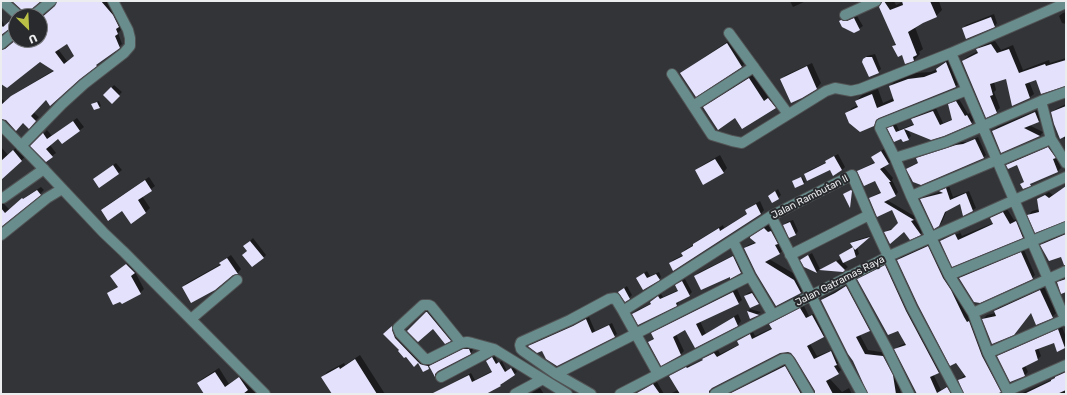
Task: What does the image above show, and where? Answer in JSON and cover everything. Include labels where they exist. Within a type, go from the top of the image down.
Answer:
[{"type":"street","points":[[2,1],[10,8]]},
{"type":"street","points":[[43,8],[51,1]]},
{"type":"street","points":[[21,146],[62,104],[84,84],[124,53],[130,46],[128,30],[113,1]]},
{"type":"street","points":[[845,15],[876,1]]},
{"type":"street","points":[[672,74],[712,134],[732,142],[742,143],[826,90],[835,88],[851,91],[860,89],[951,53],[1066,3]]},
{"type":"street","points":[[729,33],[788,114]]},
{"type":"street","points":[[951,53],[1066,320],[988,352]]},
{"type":"street","points":[[693,106],[754,66]]},
{"type":"street","points":[[967,90],[881,124],[880,128],[949,275],[973,313],[988,352],[1008,393],[1066,365]]},
{"type":"street","points":[[895,158],[946,142],[1041,101],[1066,92]]},
{"type":"street","points":[[1041,101],[1051,139],[1066,162]]},
{"type":"street","points":[[1,125],[103,232],[265,394]]},
{"type":"street","points":[[912,196],[1051,139]]},
{"type":"street","points":[[3,198],[44,169]]},
{"type":"street","name":"Jalan Rambutan II","points":[[623,311],[771,216],[852,175],[912,308],[958,394]]},
{"type":"street","name":"Jalan Gatramas Raya","points":[[620,394],[889,256],[1066,178]]},
{"type":"street","points":[[1,235],[47,198],[62,189]]},
{"type":"street","points":[[790,255],[869,215]]},
{"type":"street","points":[[771,216],[862,394]]},
{"type":"street","points":[[949,275],[1066,227]]},
{"type":"street","points":[[733,241],[750,276],[772,315]]},
{"type":"street","points":[[973,313],[1066,271]]},
{"type":"street","points":[[556,374],[750,276]]},
{"type":"street","points":[[848,276],[909,394]]},
{"type":"street","points":[[191,319],[237,280]]},
{"type":"street","points":[[591,394],[556,374],[520,349],[522,342],[570,320],[609,299],[614,298],[623,311],[658,374]]},
{"type":"street","points":[[461,343],[429,305],[423,305],[398,328],[400,333],[425,359],[461,343],[467,342],[494,349],[567,394]]},
{"type":"street","points":[[441,377],[494,349]]},
{"type":"street","points":[[715,394],[783,359],[788,359],[809,394]]},
{"type":"street","points":[[516,394],[543,379]]},
{"type":"building","points":[[12,1],[41,1],[33,8],[20,8]]},
{"type":"building","points":[[57,1],[101,1],[113,15],[119,27],[116,29],[118,34],[115,36],[120,48],[96,65],[97,66],[50,106],[46,100],[31,116],[36,121],[29,129],[23,123],[16,131],[6,120],[1,119],[1,105],[11,96],[54,71],[40,62],[7,88],[1,84],[1,50],[8,47],[8,48],[48,48],[48,12],[55,6]],"holes":[[[67,44],[74,56],[64,64],[55,52]]]},
{"type":"building","points":[[884,1],[890,10],[903,5],[902,1],[930,1],[937,17],[908,32],[917,55],[913,57],[914,61],[905,64],[902,55],[898,57],[892,46],[896,45],[879,7]]},
{"type":"building","points":[[991,17],[995,27],[966,39],[962,28]]},
{"type":"building","points":[[854,18],[860,30],[854,33],[842,27],[839,21],[847,21]]},
{"type":"building","points":[[8,23],[8,30],[1,35],[1,25],[3,27]]},
{"type":"building","points":[[727,43],[742,67],[696,97],[680,73]]},
{"type":"building","points":[[991,44],[997,53],[1009,49],[1019,73],[1045,64],[1046,66],[1066,60],[1066,86],[1041,94],[1036,80],[1025,84],[1030,98],[1012,106],[1006,79],[990,84],[993,95],[990,96],[997,113],[986,118],[962,61],[978,53],[976,49]]},
{"type":"building","points":[[866,57],[872,57],[879,73],[869,77],[862,62]]},
{"type":"building","points":[[946,62],[956,87],[879,118],[876,120],[874,126],[860,132],[849,123],[845,113],[858,107],[855,101],[872,94],[877,108],[894,101],[889,86],[908,79],[924,77],[937,72],[936,69]]},
{"type":"building","points":[[807,66],[817,89],[791,103],[780,79]]},
{"type":"building","points":[[749,78],[764,101],[768,98],[776,108],[742,129],[735,118],[718,130],[703,107]]},
{"type":"building","points":[[111,87],[120,96],[112,104],[103,95]]},
{"type":"building","points":[[956,101],[972,124],[931,140],[904,129],[909,140],[903,142],[901,139],[894,142],[887,128],[893,126],[896,132],[914,125],[911,119],[933,111],[940,125],[952,120],[948,104]]},
{"type":"building","points":[[97,102],[100,108],[94,110],[91,104]]},
{"type":"building","points":[[1066,106],[1066,136],[1060,139],[1051,112]]},
{"type":"building","points":[[1035,112],[1039,122],[1024,128],[1040,136],[1001,153],[992,131]]},
{"type":"building","points":[[73,121],[80,131],[62,144],[58,139],[46,149],[53,157],[46,162],[30,146],[43,133],[47,139]]},
{"type":"building","points":[[975,139],[984,158],[921,185],[913,182],[906,169],[918,163],[916,158]]},
{"type":"building","points":[[1048,147],[1056,158],[1053,159],[1058,172],[1030,184],[1031,186],[1023,189],[1020,184],[1024,182],[1017,165],[1008,169],[1006,165]]},
{"type":"building","points":[[13,150],[22,161],[1,180],[1,161]]},
{"type":"building","points":[[881,151],[889,164],[880,169],[891,182],[889,182],[896,196],[884,202],[914,220],[911,221],[921,235],[910,240],[904,232],[890,244],[884,232],[891,230],[898,223],[892,210],[877,217],[869,198],[881,193],[875,181],[864,186],[857,171],[875,163],[871,157]]},
{"type":"building","points":[[834,156],[842,170],[833,176],[830,170],[807,181],[804,174],[826,163],[825,161]]},
{"type":"building","points":[[715,159],[724,173],[703,185],[695,170]]},
{"type":"building","points":[[113,165],[119,174],[99,188],[93,179]]},
{"type":"building","points":[[801,177],[804,184],[795,188],[792,181]]},
{"type":"building","points":[[145,180],[152,191],[138,200],[146,213],[131,224],[122,211],[108,221],[101,210]]},
{"type":"building","points":[[1066,186],[1066,221],[1035,233],[1027,215],[1039,212],[1037,199],[1045,195],[1049,198]]},
{"type":"building","points":[[946,188],[950,200],[966,193],[973,211],[963,216],[960,204],[945,212],[939,226],[934,229],[920,199],[943,193],[939,191]]},
{"type":"building","points":[[37,190],[41,195],[1,227],[1,208],[5,213],[22,198],[23,199]]},
{"type":"building","points":[[851,190],[852,191],[850,208],[843,194]]},
{"type":"building","points":[[775,191],[779,199],[772,203],[768,196]]},
{"type":"building","points":[[756,204],[761,214],[673,271],[669,263],[683,256],[681,253],[719,228],[720,231],[747,214],[745,210]]},
{"type":"building","points":[[1003,212],[1010,224],[1016,221],[1023,238],[952,267],[940,241],[955,234],[958,240],[993,224],[990,218]]},
{"type":"building","points":[[790,222],[796,235],[789,238],[783,225]]},
{"type":"building","points":[[764,228],[768,232],[771,231],[778,244],[775,245],[780,254],[765,262],[794,280],[801,293],[776,306],[756,273],[744,248],[756,243],[750,237]]},
{"type":"building","points":[[1066,234],[1066,265],[1064,265],[1061,257],[1049,261],[1040,245]]},
{"type":"building","points":[[870,237],[855,250],[850,243]]},
{"type":"building","points":[[250,241],[264,258],[252,267],[242,255],[247,251],[243,246]]},
{"type":"building","points":[[928,246],[964,317],[967,322],[969,321],[982,356],[1001,392],[997,394],[964,394],[958,380],[966,377],[956,363],[950,366],[918,305],[897,260]]},
{"type":"building","points":[[853,247],[856,257],[843,263],[839,255]]},
{"type":"building","points":[[1021,252],[1033,279],[980,303],[974,302],[959,278]]},
{"type":"building","points":[[808,255],[817,273],[804,267],[800,260]]},
{"type":"building","points":[[733,256],[741,273],[730,279],[730,277],[701,290],[694,276]]},
{"type":"building","points":[[227,258],[238,274],[233,275],[215,290],[191,303],[182,287],[221,265],[219,263]]},
{"type":"building","points":[[836,261],[845,270],[843,272],[819,270]]},
{"type":"building","points":[[126,264],[135,273],[131,276],[141,294],[122,304],[120,302],[113,305],[107,293],[118,287],[110,276]]},
{"type":"building","points":[[885,265],[906,311],[939,373],[930,377],[937,393],[947,387],[951,394],[917,394],[894,349],[906,345],[898,331],[888,335],[857,279]]},
{"type":"building","points":[[644,273],[647,278],[656,274],[660,280],[643,290],[636,278]]},
{"type":"building","points":[[1066,279],[1066,292],[1061,294],[1057,282]]},
{"type":"building","points":[[682,281],[690,296],[676,303],[677,306],[638,325],[632,314],[651,304],[650,302],[658,296],[660,299],[678,291],[675,285]]},
{"type":"building","points":[[846,286],[870,331],[856,337],[865,354],[883,356],[893,375],[896,394],[868,394],[853,361],[821,300]]},
{"type":"building","points":[[624,288],[630,299],[625,302],[618,292]]},
{"type":"building","points":[[1040,290],[1053,318],[1036,325],[1031,313],[1014,335],[992,344],[982,319],[996,316],[994,311]]},
{"type":"building","points":[[733,292],[739,304],[696,324],[702,336],[734,317],[738,326],[695,348],[685,330],[673,337],[681,355],[661,366],[648,342],[654,339],[651,333]]},
{"type":"building","points":[[752,293],[759,304],[750,308],[744,296]]},
{"type":"building","points":[[800,308],[806,318],[812,315],[824,337],[807,346],[814,359],[831,351],[837,365],[834,366],[839,374],[826,381],[833,394],[815,394],[815,391],[795,358],[788,352],[780,353],[712,388],[709,391],[709,394],[680,394],[669,376],[703,360],[702,359],[714,353],[717,357],[739,345],[737,341],[750,334],[752,339],[772,329],[769,324]]},
{"type":"building","points":[[747,311],[759,315],[750,319]]},
{"type":"building","points":[[426,312],[451,341],[445,344],[433,329],[418,342],[407,331]]},
{"type":"building","points":[[586,319],[592,333],[609,325],[615,337],[557,366],[546,359],[542,351],[537,353],[528,346],[573,326]]},
{"type":"building","points":[[392,326],[395,338],[420,364],[428,366],[429,369],[423,372],[418,363],[414,367],[383,334]]},
{"type":"building","points":[[1058,329],[1065,348],[1057,352],[1054,343],[1035,350],[1038,360],[1022,368],[1025,376],[1010,382],[997,356]]},
{"type":"building","points":[[463,349],[469,349],[471,354],[438,371],[435,374],[435,377],[429,366]]},
{"type":"building","points":[[492,357],[496,364],[499,362],[505,372],[511,368],[515,375],[500,385],[501,386],[486,394],[431,394],[469,375],[472,382],[492,372],[486,361]]},
{"type":"building","points":[[355,359],[377,394],[332,394],[321,377],[339,367],[340,369]]},
{"type":"building","points":[[785,366],[801,394],[729,394]]},
{"type":"building","points":[[215,372],[225,387],[239,377],[248,390],[243,394],[204,394],[197,383]]},
{"type":"building","points":[[1066,372],[1066,390],[1057,394],[1024,394],[1051,381],[1055,377]]},
{"type":"building","points":[[653,384],[660,394],[635,394],[637,393]]}]
